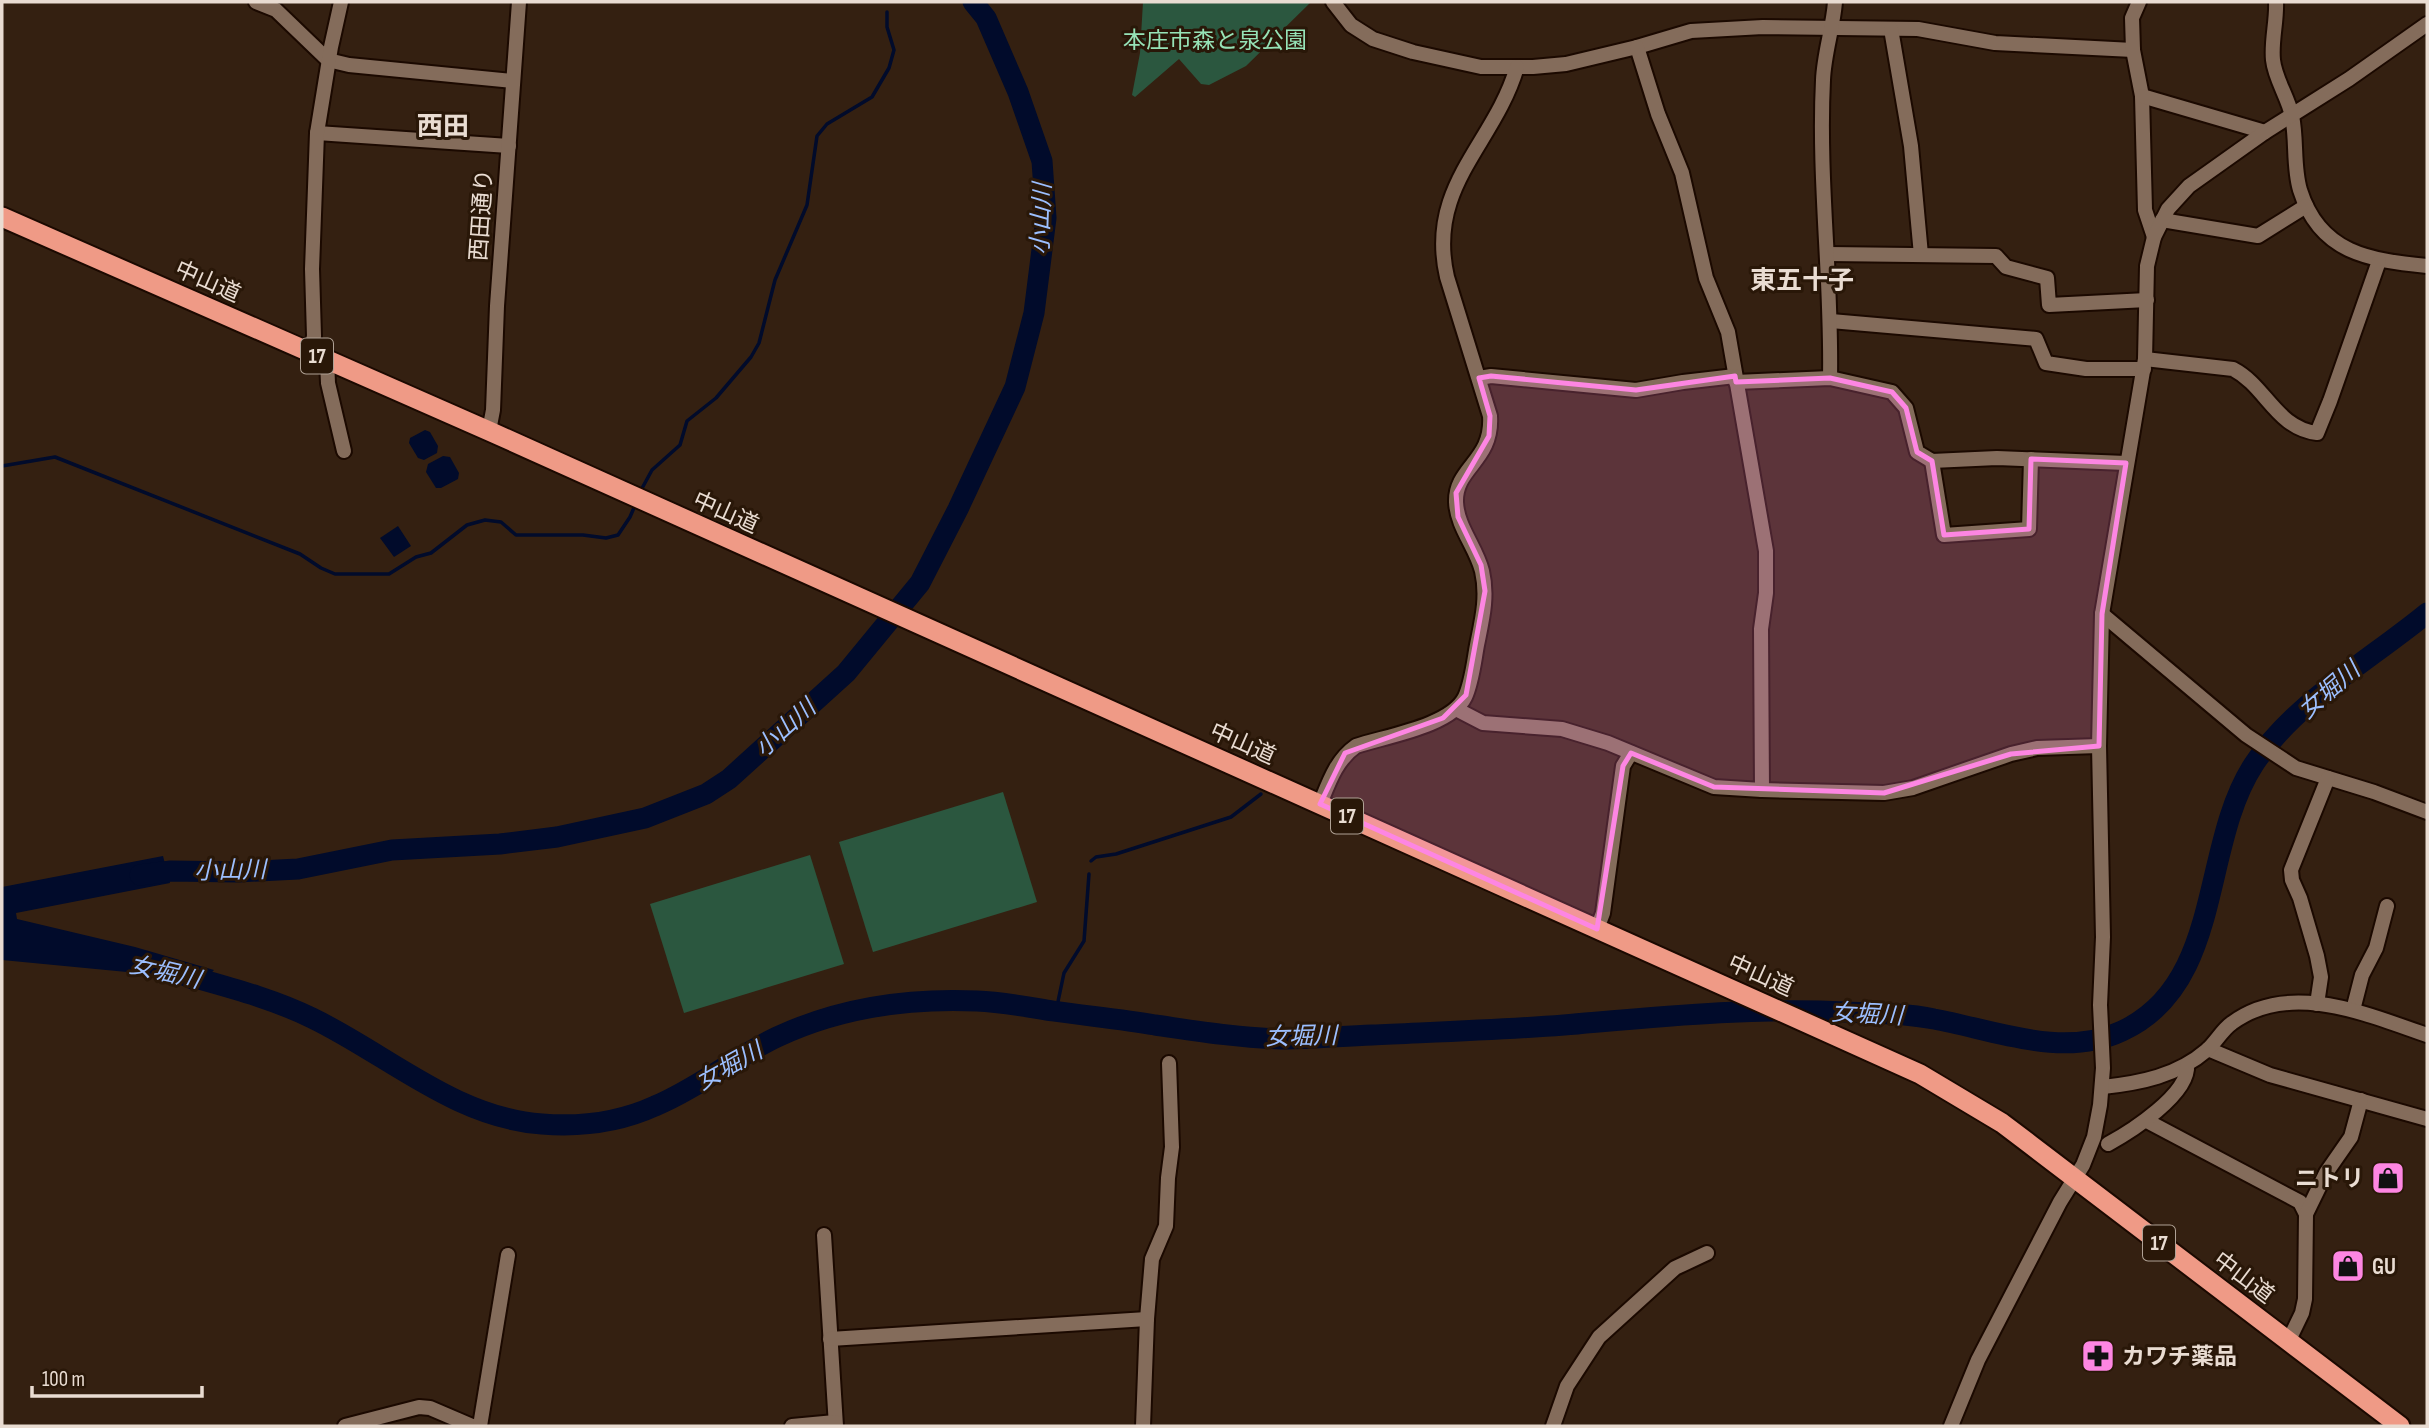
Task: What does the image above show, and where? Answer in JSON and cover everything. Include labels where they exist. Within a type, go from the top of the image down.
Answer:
[{"type":"highway","name":"中山道","points":[[2,217],[489,431],[1910,1069],[2001,1124],[2400,1426]]},
{"type":"street","points":[[256,2],[276,10],[328,60],[349,65],[513,81]]},
{"type":"street","points":[[341,2],[328,60],[317,133],[312,269],[314,336],[344,451]]},
{"type":"street","name":"西田通り","points":[[489,431],[493,410],[497,306],[519,2]]},
{"type":"street","points":[[1333,2],[1351,25],[1374,39],[1467,65],[1517,67],[1566,64],[1691,31],[1753,27],[1891,29],[1934,32],[1995,43],[2133,50]]},
{"type":"street","points":[[1830,378],[1831,321],[1822,165],[1823,77],[1836,2]]},
{"type":"street","points":[[2139,2],[2132,18],[2133,50],[2143,96],[2145,210],[2154,237]]},
{"type":"street","points":[[2276,2],[2273,61],[2292,115],[2299,189],[2306,206],[2323,232],[2345,249],[2379,261],[2427,266]]},
{"type":"street","points":[[1951,1426],[1978,1360],[2083,1165],[2094,1137],[2102,1087],[2100,1005],[2103,937],[2099,746],[2102,614],[2144,364],[2147,266],[2154,237],[2168,209],[2189,187],[2265,132],[2349,79],[2427,24]]},
{"type":"street","points":[[1891,29],[1911,146],[1921,255]]},
{"type":"street","points":[[1637,47],[1658,114],[1682,173],[1706,278],[1728,332],[1766,551],[1766,593],[1761,629],[1762,790]]},
{"type":"street","points":[[1320,804],[1345,753],[1356,746],[1443,718],[1456,709],[1466,695],[1485,602],[1484,580],[1456,506],[1460,483],[1483,452],[1489,436],[1490,416],[1442,258],[1442,229],[1448,202],[1517,67]]},
{"type":"street","points":[[2143,96],[2265,132]]},
{"type":"street","points":[[317,133],[509,146]]},
{"type":"street","points":[[2162,220],[2259,236],[2306,206]]},
{"type":"street","points":[[1828,254],[1996,256],[2006,267],[2048,278],[2049,305],[2147,300]]},
{"type":"street","points":[[1831,321],[2036,340],[2046,363],[2087,369],[2144,364],[2233,369],[2245,375],[2283,418],[2301,431],[2317,433],[2379,261]]},
{"type":"street","points":[[1479,378],[1492,376],[1636,390],[1735,379],[1830,378],[1892,392],[1906,408],[1917,452],[1933,461],[1997,458],[2126,463]]},
{"type":"street","points":[[1933,461],[1944,535],[2029,529],[2031,459]]},
{"type":"street","points":[[2102,614],[2246,735],[2296,768],[2427,812]]},
{"type":"street","points":[[1456,709],[1483,723],[1562,729],[1608,743],[1714,787],[1762,790],[1884,793],[1913,788],[2011,754],[2037,748],[2099,746]]},
{"type":"street","points":[[1597,929],[1603,913],[1623,766],[1631,753]]},
{"type":"street","points":[[2317,1004],[2321,977],[2318,956],[2291,870],[2328,778]]},
{"type":"street","points":[[2353,1010],[2362,975],[2376,948],[2387,906]]},
{"type":"street","points":[[2102,1087],[2161,1076],[2187,1065],[2208,1049],[2231,1024],[2248,1015],[2286,1004],[2317,1004],[2353,1010],[2427,1035]]},
{"type":"street","points":[[2208,1049],[2270,1075],[2427,1119]]},
{"type":"street","points":[[1143,1426],[1152,1259],[1166,1226],[1172,1147],[1169,1063]]},
{"type":"street","points":[[2108,1144],[2147,1121],[2185,1079],[2187,1065]]},
{"type":"street","points":[[2288,1342],[2302,1313],[2305,1299],[2306,1214],[2326,1173],[2351,1138],[2361,1100]]},
{"type":"street","points":[[2147,1121],[2300,1202],[2306,1214]]},
{"type":"street","points":[[792,1426],[835,1424],[824,1235]]},
{"type":"street","points":[[1553,1426],[1567,1386],[1600,1337],[1675,1268],[1707,1253]]},
{"type":"street","points":[[480,1426],[508,1255]]},
{"type":"street","points":[[830,1339],[1147,1319]]},
{"type":"street","points":[[345,1426],[419,1407],[430,1408],[472,1426]]},
{"type":"highlighted area","points":[[1491,376],[1636,390],[1735,376],[1736,382],[1830,378],[1872,387],[1892,392],[1906,408],[1917,452],[1932,461],[1944,535],[2029,529],[2031,459],[2126,463],[2102,614],[2099,746],[2011,754],[1884,793],[1714,787],[1631,753],[1623,766],[1597,929],[1320,804],[1345,753],[1443,718],[1466,695],[1485,591],[1481,565],[1458,517],[1456,493],[1489,436],[1490,416],[1479,378]]},
{"type":"green space","name":"本庄市森と泉公園","points":[[1143,2],[1311,2],[1246,66],[1209,85],[1201,84],[1179,59],[1135,97],[1132,95],[1140,53]]},
{"type":"green space","points":[[1003,792],[1037,902],[873,952],[839,842]]},
{"type":"green space","points":[[810,855],[844,964],[684,1013],[650,904]]},
{"type":"water","points":[[425,430],[430,432],[438,446],[437,453],[424,460],[418,458],[409,443],[410,438]]},
{"type":"water","points":[[443,456],[450,457],[459,473],[458,479],[436,488],[426,472],[428,464]]},
{"type":"water","points":[[398,526],[411,546],[394,557],[380,538]]},
{"type":"water","points":[[163,856],[170,883],[16,913],[17,919],[135,947],[214,970],[194,991],[158,975],[2,960],[2,887]]},
{"type":"waterway","name":"小山川","points":[[140,875],[171,871],[298,869],[392,850],[500,844],[557,837],[645,818],[706,794],[729,779],[846,673],[920,583],[1015,387],[1034,313],[1046,218],[1042,161],[1018,92],[986,18],[973,2]]},
{"type":"waterway","points":[[640,492],[652,470],[680,445],[687,421],[716,398],[751,357],[759,343],[775,280],[807,205],[817,136],[827,124],[872,97],[889,68],[894,50],[887,27],[887,12]]},
{"type":"waterway","points":[[2,466],[55,457],[300,554],[335,574],[389,574],[416,557],[431,553],[467,525],[485,520],[501,522],[516,535],[583,535],[606,538],[618,535],[636,503]]},
{"type":"waterway","name":"女堀川","points":[[178,973],[246,992],[312,1018],[422,1082],[480,1110],[510,1119],[556,1125],[600,1122],[642,1111],[671,1099],[746,1054],[801,1027],[850,1012],[926,1001],[996,1002],[1218,1034],[1282,1039],[1516,1028],[1775,1011],[1912,1016],[2028,1040],[2076,1042],[2099,1039],[2122,1031],[2155,1009],[2178,981],[2194,947],[2206,911],[2237,797],[2254,764],[2290,721],[2334,683],[2427,613]]},
{"type":"waterway","points":[[1091,861],[1096,857],[1116,854],[1231,817],[1261,794]]},
{"type":"waterway","points":[[1056,1011],[1064,973],[1084,941],[1089,874]]},
{"type":"place","name":"ニトリ","points":[[2388,1178]]},
{"type":"place","name":"GU","points":[[2348,1266]]},
{"type":"place","name":"カワチ薬品","points":[[2098,1356]]},
{"type":"district","name":"西田","points":[[443,126]]},
{"type":"district","name":"東五十子","points":[[1802,280]]}]
